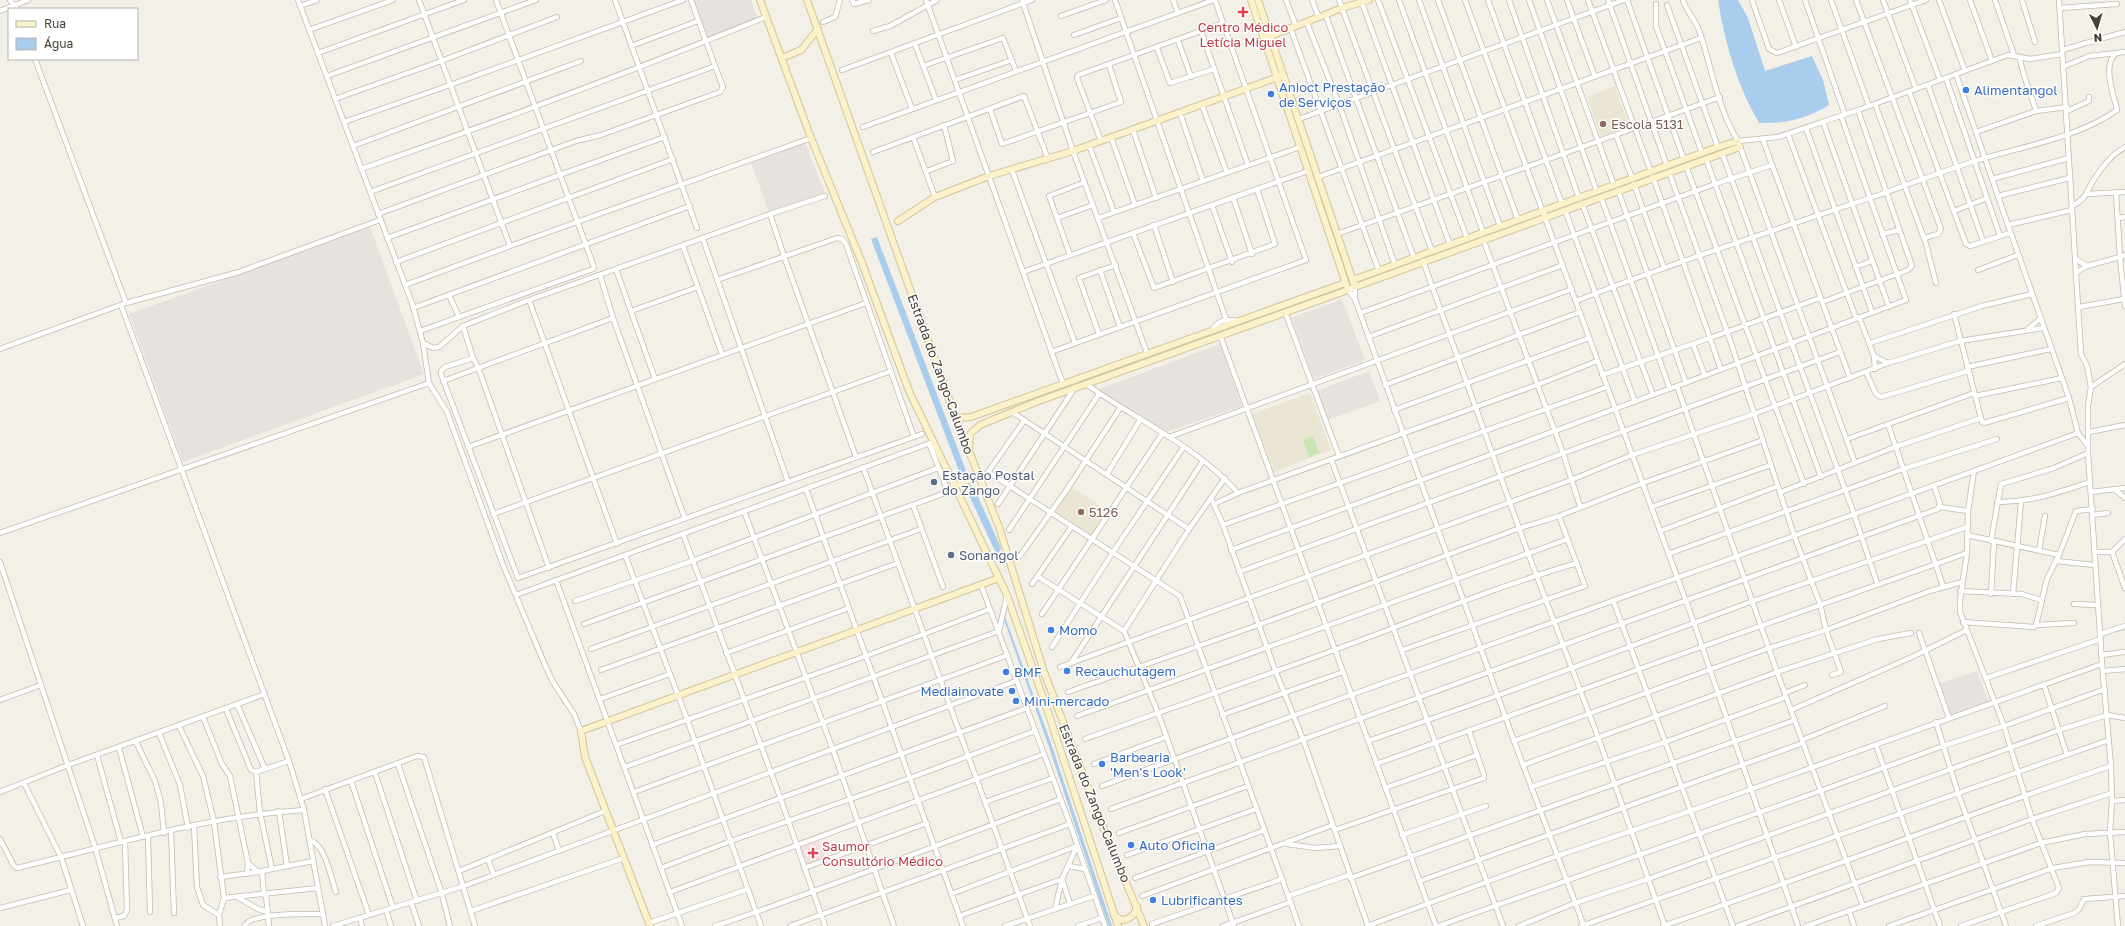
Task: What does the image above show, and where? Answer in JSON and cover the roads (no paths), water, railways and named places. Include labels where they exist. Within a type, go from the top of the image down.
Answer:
[{"type":"street","points":[[10,0],[16,7],[28,0]]},
{"type":"street","points":[[298,0],[413,308],[423,343],[429,383],[447,412],[516,595],[553,682],[574,714],[581,731],[585,756],[650,925],[748,889]]},
{"type":"street","points":[[300,6],[317,0]]},
{"type":"street","points":[[309,30],[393,0]]},
{"type":"street","points":[[419,0],[510,246]]},
{"type":"street","points":[[318,53],[464,0]]},
{"type":"street","points":[[420,331],[592,269],[593,263],[560,174],[553,150],[496,0]]},
{"type":"street","points":[[326,76],[536,0]]},
{"type":"street","points":[[615,0],[697,228]]},
{"type":"street","points":[[344,122],[682,0]]},
{"type":"street","points":[[378,214],[576,141],[601,135],[656,113],[720,92],[723,86],[691,0]]},
{"type":"street","name":"Estrada do Zango-Calumbo","points":[[760,0],[811,138],[862,263],[909,391],[931,443],[954,486],[1007,595],[1048,709],[1118,926]]},
{"type":"street","name":"Estrada do Zango-Calumbo","points":[[807,0],[954,413],[1007,553],[1044,672],[1103,827],[1144,926]]},
{"type":"street","points":[[823,22],[835,17],[840,0]]},
{"type":"street","points":[[852,0],[854,4],[869,0]]},
{"type":"street","points":[[873,31],[890,26],[927,2],[937,0]]},
{"type":"street","points":[[842,70],[939,35],[1023,2],[1032,0]]},
{"type":"street","points":[[1062,16],[1106,0]]},
{"type":"street","points":[[1115,0],[1226,319]]},
{"type":"street","points":[[1173,0],[1178,13]]},
{"type":"street","points":[[863,127],[1178,13],[1200,2],[1215,0],[1306,260],[1051,352]]},
{"type":"street","points":[[1251,0],[1345,283],[1348,290],[1356,299]]},
{"type":"street","points":[[1258,0],[1353,280],[1360,313],[1376,360],[1413,457],[1499,695],[1514,741],[1583,926],[2109,740]]},
{"type":"street","points":[[1286,0],[1293,26],[1342,169],[1379,271]]},
{"type":"street","points":[[1312,0],[1319,18]]},
{"type":"street","points":[[1339,0],[1432,251]]},
{"type":"street","points":[[1378,0],[1428,138],[1467,238]]},
{"type":"street","points":[[1399,0],[1483,232]]},
{"type":"street","points":[[1419,0],[1463,126],[1486,182],[1500,226]]},
{"type":"street","points":[[1438,0],[1518,220]]},
{"type":"street","points":[[1465,0],[1525,168],[1572,289],[1597,362],[1694,623],[1798,926]]},
{"type":"street","points":[[1488,0],[1635,402]]},
{"type":"street","points":[[1508,0],[1612,287],[1653,395]]},
{"type":"street","points":[[1528,0],[1670,389]]},
{"type":"street","points":[[1547,0],[1616,188],[1628,216],[1686,383]]},
{"type":"street","points":[[1567,0],[1595,77]]},
{"type":"street","points":[[1588,0],[1721,370]]},
{"type":"street","points":[[1299,119],[1592,12],[1609,2],[1625,0],[1669,115],[1684,160]]},
{"type":"street","points":[[1682,0],[1699,30],[1720,98],[1739,144],[1855,463]]},
{"type":"street","points":[[1752,0],[1769,49],[1772,52],[1777,53],[1842,31],[1888,13],[1911,2],[1926,0]]},
{"type":"street","points":[[1779,0],[1796,47]]},
{"type":"street","points":[[1231,550],[1792,344],[1831,327],[1906,300],[1842,116],[1819,39],[1805,0]]},
{"type":"street","points":[[1831,0],[1869,106]]},
{"type":"street","points":[[1856,0],[1941,229],[1938,234],[1924,238]]},
{"type":"street","points":[[1883,0],[1916,89]]},
{"type":"street","points":[[1939,0],[1965,71]]},
{"type":"street","points":[[1970,0],[1992,61]]},
{"type":"street","points":[[1995,0],[2014,55],[2020,59],[2036,59],[2125,32]]},
{"type":"street","points":[[2022,0],[2035,42]]},
{"type":"street","points":[[2059,0],[2069,133],[2069,178],[2076,258],[2081,354],[2087,366],[2091,387],[2088,406],[2088,453],[2101,655],[2111,766],[2112,800],[2110,833],[2114,863],[2118,926]]},
{"type":"street","points":[[1264,38],[1293,26],[1326,16],[1342,8],[1366,1],[1391,86],[1450,245]]},
{"type":"street","points":[[927,2],[1063,384]]},
{"type":"street","points":[[1023,2],[1064,120],[1073,151],[1147,353]]},
{"type":"street","points":[[1609,2],[1668,169],[1701,255],[1794,535],[1820,604],[1826,630],[1841,672],[1832,675]]},
{"type":"street","points":[[1911,2],[1940,80]]},
{"type":"street","points":[[1656,4],[1656,26],[1702,153]]},
{"type":"street","points":[[2060,8],[2116,4]]},
{"type":"street","points":[[1667,5],[1718,147]]},
{"type":"street","points":[[1326,16],[1414,258]]},
{"type":"street","points":[[335,99],[557,17]]},
{"type":"street","points":[[362,169],[468,132],[639,68],[766,17]]},
{"type":"street","points":[[1074,35],[1121,18]]},
{"type":"street","points":[[631,46],[698,21]]},
{"type":"street","points":[[1100,141],[1077,77],[1223,23]]},
{"type":"street","points":[[1307,23],[1339,104],[1395,265]]},
{"type":"street","points":[[782,58],[801,50],[818,29]]},
{"type":"street","points":[[1201,31],[1248,165]]},
{"type":"street","points":[[923,66],[1003,38],[1016,71]]},
{"type":"street","points":[[1318,178],[1701,38]]},
{"type":"street","points":[[1178,40],[1191,77]]},
{"type":"street","points":[[915,44],[936,100]]},
{"type":"street","points":[[1157,48],[1170,83],[1214,69]]},
{"type":"street","points":[[2063,67],[2089,56],[2125,52]]},
{"type":"street","points":[[891,53],[912,109]]},
{"type":"street","points":[[1576,301],[1770,230],[1817,216],[1975,161],[2069,133],[2117,110],[2109,70],[2110,61],[2117,53]]},
{"type":"street","points":[[1668,169],[1686,166],[1706,159],[1748,140],[1763,140],[1788,134],[1842,116],[1992,61],[2014,55]]},
{"type":"street","points":[[2020,59],[2023,75],[2031,92],[2036,111]]},
{"type":"street","points":[[35,60],[126,303]]},
{"type":"street","points":[[955,80],[1012,60]]},
{"type":"street","points":[[353,146],[581,62]]},
{"type":"street","points":[[990,108],[1002,144],[1122,100],[1109,65]]},
{"type":"street","points":[[370,192],[715,66]]},
{"type":"street","points":[[1956,74],[2050,349],[2069,398],[2078,433],[2088,446]]},
{"type":"street","points":[[898,221],[935,196],[989,176],[1073,151],[1284,75]]},
{"type":"street","points":[[1946,78],[2000,236]]},
{"type":"street","points":[[1928,85],[1983,241]]},
{"type":"street","points":[[1910,91],[1939,174],[1966,244],[1970,246],[2010,233]]},
{"type":"street","points":[[873,152],[1024,96],[1048,159]]},
{"type":"street","points":[[1976,132],[2036,111],[2067,109],[2089,101],[2089,97]]},
{"type":"street","points":[[1337,234],[1416,208],[1669,115],[1720,98]]},
{"type":"street","points":[[1875,104],[1924,238],[1936,283]]},
{"type":"street","points":[[1202,105],[1226,173]]},
{"type":"street","points":[[1602,375],[1797,306],[1821,300],[1897,274],[1912,266],[1858,110]]},
{"type":"street","points":[[1180,113],[1204,181]]},
{"type":"street","points":[[1823,122],[1889,307]]},
{"type":"street","points":[[927,172],[953,161],[944,125]]},
{"type":"street","points":[[1806,128],[1872,312]]},
{"type":"street","points":[[1133,130],[1156,198]]},
{"type":"street","points":[[1788,134],[1845,292],[1870,343],[1874,356],[1875,369]]},
{"type":"street","points":[[1616,135],[1664,268]]},
{"type":"street","points":[[387,238],[493,198],[665,137]]},
{"type":"street","points":[[913,137],[935,196]]},
{"type":"street","points":[[1111,137],[1134,205]]},
{"type":"street","points":[[405,285],[811,138]]},
{"type":"street","points":[[1763,140],[1850,378]]},
{"type":"street","points":[[971,457],[968,441],[972,431],[980,425],[1086,384],[1348,290],[1564,207],[1668,169],[1684,160],[1718,147],[1739,144]]},
{"type":"street","points":[[1089,145],[1114,212]]},
{"type":"street","points":[[1098,218],[1300,147]]},
{"type":"street","points":[[2008,225],[2072,208],[2082,200],[2108,160],[2125,147]]},
{"type":"street","points":[[1722,153],[1862,536],[1877,583]]},
{"type":"street","points":[[1992,179],[2069,158]]},
{"type":"street","points":[[396,262],[673,159]]},
{"type":"street","points":[[1706,159],[1762,319],[1821,477]]},
{"type":"street","points":[[1360,313],[1492,264],[1575,236],[1715,184],[1772,165]]},
{"type":"street","points":[[1686,166],[1804,484]]},
{"type":"street","points":[[1012,170],[1075,343]]},
{"type":"street","points":[[1023,272],[1308,171]]},
{"type":"street","points":[[1998,196],[2069,178]]},
{"type":"street","points":[[1070,255],[1049,196],[1085,182]]},
{"type":"street","points":[[1133,233],[1153,287],[1155,288],[1232,262],[1275,244],[1257,189]]},
{"type":"street","points":[[2086,194],[2125,192]]},
{"type":"street","points":[[2116,193],[2123,256],[2125,306]]},
{"type":"street","points":[[423,343],[433,348],[439,347],[463,326],[529,300],[770,214],[825,196]]},
{"type":"street","points":[[1233,197],[1252,254]]},
{"type":"street","points":[[1954,211],[1987,198]]},
{"type":"street","points":[[1057,218],[1093,205]]},
{"type":"street","points":[[1212,205],[1232,262]]},
{"type":"street","points":[[413,308],[499,275],[690,206]]},
{"type":"street","points":[[770,214],[856,458]]},
{"type":"street","points":[[954,413],[957,418],[966,418],[1379,271],[1500,226],[1518,220],[1543,215]]},
{"type":"street","points":[[2119,218],[2125,217]]},
{"type":"street","points":[[0,349],[126,303],[239,272],[380,220]]},
{"type":"street","points":[[1154,225],[1174,282]]},
{"type":"street","points":[[1882,234],[1900,230]]},
{"type":"street","points":[[717,280],[837,238],[842,239],[846,244],[914,437]]},
{"type":"street","points":[[703,239],[788,482]]},
{"type":"street","points":[[1483,239],[1580,506]]},
{"type":"street","points":[[683,246],[722,354]]},
{"type":"street","points":[[1978,270],[2018,255]]},
{"type":"street","points":[[2076,272],[2087,266],[2123,256]]},
{"type":"street","points":[[2076,258],[2087,266]]},
{"type":"street","points":[[1423,261],[1545,600],[1598,737],[1664,926],[1908,837],[1967,818],[2024,795],[2111,766]]},
{"type":"street","points":[[1855,266],[1872,261]]},
{"type":"street","points":[[1099,334],[1079,278],[1116,265]]},
{"type":"street","points":[[1368,337],[1563,265]]},
{"type":"street","points":[[616,269],[655,379]]},
{"type":"street","points":[[1100,270],[1120,327]]},
{"type":"street","points":[[600,275],[613,318],[685,519]]},
{"type":"street","points":[[630,311],[698,287]]},
{"type":"street","points":[[1169,438],[1247,407],[1449,335],[1572,289]]},
{"type":"street","points":[[1870,343],[1954,314],[2032,294]]},
{"type":"street","points":[[449,295],[458,317]]},
{"type":"street","points":[[2079,307],[2124,299]]},
{"type":"street","points":[[529,300],[617,544]]},
{"type":"street","points":[[468,447],[866,303]]},
{"type":"street","points":[[121,305],[265,694],[301,799],[325,926]]},
{"type":"street","points":[[1285,312],[1313,383],[1339,456]]},
{"type":"street","points":[[1385,385],[1580,312]]},
{"type":"street","points":[[1954,314],[1981,418],[1984,423],[2069,398]]},
{"type":"street","points":[[443,381],[544,342],[613,318]]},
{"type":"street","points":[[1212,330],[1218,322],[1226,319],[1238,321]]},
{"type":"street","points":[[2028,329],[2040,319]]},
{"type":"street","points":[[463,326],[473,358],[478,367],[549,568]]},
{"type":"street","points":[[1060,667],[1571,480],[1632,456],[1810,394],[1888,363],[1960,341],[2028,329],[2043,328]]},
{"type":"street","points":[[1220,335],[1336,650],[1351,696],[1410,857],[1437,926],[2052,709],[2104,689]]},
{"type":"street","points":[[1394,410],[1466,382],[1589,338]]},
{"type":"street","points":[[1693,344],[1705,376]]},
{"type":"street","points":[[1866,372],[1876,394],[1881,397],[1968,369],[2050,349]]},
{"type":"street","points":[[1239,572],[1358,530],[1562,453],[1746,388],[1840,352]]},
{"type":"street","points":[[1874,356],[1888,363]]},
{"type":"street","points":[[473,358],[446,367],[441,371],[443,381],[517,578],[617,544],[922,434]]},
{"type":"street","points":[[1214,504],[1238,493],[1331,458],[1537,385],[1597,362]]},
{"type":"street","points":[[2091,387],[2125,364]]},
{"type":"street","points":[[493,514],[891,371]]},
{"type":"street","points":[[1846,439],[1975,394],[2062,378]]},
{"type":"street","points":[[0,533],[429,383]]},
{"type":"street","points":[[1086,384],[1120,408],[1203,461],[1225,478],[1238,493]]},
{"type":"street","points":[[1676,386],[1802,742],[1863,906]]},
{"type":"street","points":[[1223,525],[1607,387]]},
{"type":"street","points":[[998,504],[1074,389]]},
{"type":"street","points":[[1009,530],[1099,394]]},
{"type":"street","points":[[1020,556],[1051,513],[1120,408]]},
{"type":"street","points":[[1012,412],[1189,529]]},
{"type":"street","points":[[1780,492],[1804,484],[1895,447],[1981,418]]},
{"type":"street","points":[[1107,474],[1140,420]]},
{"type":"street","points":[[1024,421],[988,472],[1093,538],[1180,596],[1239,763],[1265,830],[1298,926]]},
{"type":"street","points":[[1888,424],[1943,586]]},
{"type":"street","points":[[2089,432],[2125,425]]},
{"type":"street","points":[[1102,786],[1351,696],[1481,647],[1554,622],[1736,555],[1912,494],[2078,433]]},
{"type":"street","points":[[1042,614],[1162,434]]},
{"type":"street","points":[[1668,554],[1845,489],[1997,439]]},
{"type":"street","points":[[1068,692],[1258,625],[1448,556],[1520,528],[1559,516],[1580,506],[1703,463],[1763,440]]},
{"type":"street","points":[[516,595],[931,443],[938,468],[948,492],[584,624]]},
{"type":"street","points":[[1052,647],[1113,552],[1184,448]]},
{"type":"street","points":[[1991,594],[1993,541],[1997,502],[2001,484],[2054,468],[2088,453]]},
{"type":"street","points":[[1331,458],[1394,627],[1409,674],[1445,766],[1502,926]]},
{"type":"street","points":[[1071,663],[1203,461]]},
{"type":"street","points":[[1651,507],[1771,465]]},
{"type":"street","points":[[863,468],[1030,926]]},
{"type":"street","points":[[575,601],[634,579],[692,561],[873,494],[938,468]]},
{"type":"street","points":[[1961,926],[2056,893],[2059,888],[2032,819],[2004,726],[1960,612],[1960,591],[1966,553],[1968,511],[1974,471]]},
{"type":"street","points":[[954,486],[978,476]]},
{"type":"street","points":[[1124,631],[1189,529],[1225,478]]},
{"type":"street","points":[[1997,502],[2021,502],[2048,496],[2090,482]]},
{"type":"street","points":[[1660,531],[1778,486]]},
{"type":"street","points":[[1934,486],[1940,507]]},
{"type":"street","points":[[2091,492],[2125,488]]},
{"type":"street","points":[[806,489],[963,926]]},
{"type":"street","points":[[2114,489],[2125,498]]},
{"type":"street","points":[[1211,498],[1223,525],[1266,647],[1302,739],[1367,926],[1557,856],[1690,811],[2102,664]]},
{"type":"street","points":[[2013,594],[2021,502]]},
{"type":"street","points":[[913,505],[943,587]]},
{"type":"street","points":[[1111,809],[1919,516],[1940,507],[1968,511]]},
{"type":"street","points":[[2036,625],[2047,579],[2056,561],[2076,511],[2092,509]]},
{"type":"street","points":[[744,511],[833,750],[864,845],[894,926]]},
{"type":"street","points":[[2093,515],[2108,512]]},
{"type":"street","points":[[1402,650],[1585,586],[1559,516]]},
{"type":"street","points":[[2039,551],[2045,516]]},
{"type":"street","points":[[1032,584],[1072,526]]},
{"type":"street","points":[[1368,741],[1427,719],[1499,695],[1753,601],[1967,527]]},
{"type":"street","points":[[591,649],[831,560],[921,529]]},
{"type":"street","points":[[682,534],[742,700],[780,797],[787,822],[825,926]]},
{"type":"street","points":[[1967,535],[2058,555]]},
{"type":"street","points":[[1077,716],[1568,539]]},
{"type":"street","points":[[2095,552],[2112,552],[2125,539]]},
{"type":"street","points":[[2112,552],[2125,588]]},
{"type":"street","points":[[1376,764],[1877,583],[1966,553]]},
{"type":"street","points":[[625,555],[687,719],[761,926]]},
{"type":"street","points":[[2056,561],[2095,565]]},
{"type":"street","points":[[0,562],[96,847],[117,926]]},
{"type":"street","points":[[601,670],[898,563]]},
{"type":"street","points":[[1085,739],[1275,670],[1336,650],[1464,601],[1537,575],[1577,563]]},
{"type":"street","points":[[1037,576],[1124,631],[1130,642],[1158,713],[1233,924]]},
{"type":"street","points":[[581,731],[999,578]]},
{"type":"street","points":[[556,580],[682,926]]},
{"type":"street","points":[[1514,741],[1648,694],[1769,648],[1826,630],[1943,586],[1962,582]]},
{"type":"street","points":[[981,585],[1061,799],[1105,926]]},
{"type":"street","points":[[1960,591],[2027,595],[2041,600]]},
{"type":"street","points":[[999,631],[1007,595]]},
{"type":"street","points":[[1613,600],[1706,858],[1733,926]]},
{"type":"street","points":[[2074,604],[2098,605]]},
{"type":"street","points":[[726,653],[849,608]]},
{"type":"street","points":[[616,745],[806,676],[866,656],[990,609]]},
{"type":"street","points":[[1963,622],[2030,628],[2036,625],[2074,623]]},
{"type":"street","points":[[1986,678],[2100,637],[2125,626]]},
{"type":"street","points":[[1791,710],[1967,630]]},
{"type":"street","points":[[625,767],[814,700],[999,631]]},
{"type":"street","points":[[1523,765],[1777,672],[1878,639],[1911,633]]},
{"type":"street","points":[[1919,633],[1949,718]]},
{"type":"street","points":[[2101,655],[2125,652]]},
{"type":"street","points":[[634,792],[1008,655]]},
{"type":"street","points":[[2103,671],[2125,669]]},
{"type":"street","points":[[1222,715],[1343,672]]},
{"type":"street","points":[[600,699],[670,674]]},
{"type":"street","points":[[332,926],[340,925],[442,894],[833,750],[891,726],[1016,681]]},
{"type":"street","points":[[1531,787],[1665,742],[1786,695],[1805,685]]},
{"type":"street","points":[[2044,685],[2068,755]]},
{"type":"street","points":[[0,700],[41,686]]},
{"type":"street","points":[[0,792],[68,765],[136,742],[265,694]]},
{"type":"street","points":[[238,704],[265,769]]},
{"type":"street","points":[[1420,881],[1680,786],[1743,765],[1802,742],[1885,706]]},
{"type":"street","points":[[652,845],[722,818],[1027,708]]},
{"type":"street","points":[[226,709],[248,766],[256,772],[260,813],[272,869]]},
{"type":"street","points":[[1519,926],[1575,903],[1648,879],[2059,730],[2107,715],[2125,718]]},
{"type":"street","points":[[203,717],[222,764],[230,776],[248,863],[247,874]]},
{"type":"street","points":[[1288,896],[1410,857],[1795,720]]},
{"type":"street","points":[[1936,722],[1958,793],[1976,839],[2006,926]]},
{"type":"street","points":[[179,726],[203,776],[214,822],[220,877],[224,898],[219,915],[220,926]]},
{"type":"street","points":[[661,868],[731,841],[910,778],[967,755],[1035,731]]},
{"type":"street","points":[[1142,896],[1214,871],[1271,848],[1394,811],[1484,778],[1469,731]]},
{"type":"street","points":[[159,733],[180,785],[188,828]]},
{"type":"street","points":[[1094,764],[1166,737]]},
{"type":"street","points":[[136,742],[155,781],[161,803],[164,832]]},
{"type":"street","points":[[1876,745],[1940,926]]},
{"type":"street","points":[[119,748],[145,836],[150,912]]},
{"type":"street","points":[[670,892],[918,801],[975,778],[1044,754]]},
{"type":"street","points":[[97,755],[123,841],[127,910],[124,916],[115,918]]},
{"type":"street","points":[[301,799],[421,755],[424,757],[475,926]]},
{"type":"street","points":[[1385,788],[1477,755]]},
{"type":"street","points":[[256,772],[288,761]]},
{"type":"street","points":[[398,764],[442,894],[450,926]]},
{"type":"street","points":[[375,773],[414,902],[419,926]]},
{"type":"street","points":[[985,802],[1053,778]]},
{"type":"street","points":[[351,781],[393,908]]},
{"type":"street","points":[[24,783],[61,857],[83,926]]},
{"type":"street","points":[[1119,833],[1248,786]]},
{"type":"street","points":[[325,789],[369,915]]},
{"type":"street","points":[[1738,926],[2032,819],[2112,793]]},
{"type":"street","points":[[714,926],[874,870],[935,845],[1061,799]]},
{"type":"street","points":[[2112,800],[2125,800]]},
{"type":"street","points":[[1402,834],[1461,813],[1486,806]]},
{"type":"street","points":[[1127,855],[1256,809]]},
{"type":"street","points":[[0,839],[16,867],[145,836],[239,817],[260,813],[304,810]]},
{"type":"street","points":[[279,811],[287,866]]},
{"type":"street","points":[[459,871],[605,811]]},
{"type":"street","points":[[804,868],[927,823]]},
{"type":"street","points":[[790,926],[1070,824]]},
{"type":"street","points":[[194,826],[197,887],[203,905],[219,915]]},
{"type":"street","points":[[1135,878],[1265,830]]},
{"type":"street","points":[[171,831],[174,913]]},
{"type":"street","points":[[1808,926],[2041,842],[2085,834],[2125,832]]},
{"type":"street","points":[[552,833],[560,850]]},
{"type":"street","points":[[309,840],[315,841],[322,849],[336,892]]},
{"type":"street","points":[[1287,844],[1315,848],[1340,846]]},
{"type":"street","points":[[1055,909],[1062,879],[1077,846]]},
{"type":"street","points":[[951,894],[1010,873],[1077,846]]},
{"type":"street","points":[[471,911],[624,858]]},
{"type":"street","points":[[488,859],[494,875]]},
{"type":"street","points":[[220,877],[260,872],[313,861]]},
{"type":"street","points":[[1889,926],[2051,868],[2089,862],[2125,863]]},
{"type":"street","points":[[248,863],[260,872],[269,926]]},
{"type":"street","points":[[1069,866],[1085,868]]},
{"type":"street","points":[[959,916],[1062,879]]},
{"type":"street","points":[[1062,879],[1070,904]]},
{"type":"street","points":[[1152,924],[1282,879]]},
{"type":"street","points":[[224,898],[265,895],[318,888]]},
{"type":"street","points":[[0,908],[72,890]]},
{"type":"street","points":[[1005,926],[1094,896]]},
{"type":"street","points":[[2036,926],[2074,913],[2080,909],[2084,899],[2125,896]]},
{"type":"street","points":[[237,897],[268,914]]},
{"type":"street","points":[[1223,926],[1233,924],[1290,902]]},
{"type":"street","points":[[1113,913],[1118,919],[1124,920],[1134,914],[1137,907]]},
{"type":"street","points":[[386,910],[391,926]]},
{"type":"street","points":[[1849,910],[1854,926]]},
{"type":"street","points":[[245,926],[252,920],[268,914],[323,914]]},
{"type":"street","points":[[360,918],[362,926]]},
{"type":"street","points":[[1078,926],[1102,918]]},
{"type":"water","points":[[1718,0],[1738,0],[1748,18],[1765,71],[1812,56],[1823,80],[1829,105],[1812,114],[1795,120],[1778,123],[1759,123],[1744,94],[1733,64],[1724,32]]},
{"type":"water","points":[[877,237],[965,468],[969,484],[975,490],[1001,548],[998,554],[995,551],[968,493],[964,479],[959,471],[871,239]]},
{"type":"water","points":[[1005,617],[1052,746],[1112,926],[1109,926],[1102,907],[1049,747],[1004,620]]},
{"type":"place","name":"Centro Médico Letícia Miguel","points":[[1243,12]]},
{"type":"place","name":"Alimentangol","points":[[1966,90]]},
{"type":"place","name":"Anioct Prestação de Serviços","points":[[1271,94]]},
{"type":"place","name":"Escola 5131","points":[[1603,124]]},
{"type":"place","name":"Estação Postal do Zango","points":[[934,482]]},
{"type":"place","name":"5126","points":[[1081,512]]},
{"type":"place","name":"Sonangol","points":[[951,555]]},
{"type":"place","name":"Momo","points":[[1051,630]]},
{"type":"place","name":"Recauchutagem","points":[[1067,671]]},
{"type":"place","name":"BMF","points":[[1006,672]]},
{"type":"place","name":"Mediainovate","points":[[1012,691]]},
{"type":"place","name":"Mini-mercado","points":[[1016,701]]},
{"type":"place","name":"Barbearia 'Men's Look'","points":[[1102,764]]},
{"type":"place","name":"Auto Oficina","points":[[1131,845]]},
{"type":"place","name":"Saumor Consultório Médico","points":[[813,853]]},
{"type":"place","name":"Lubrificantes","points":[[1153,900]]}]
